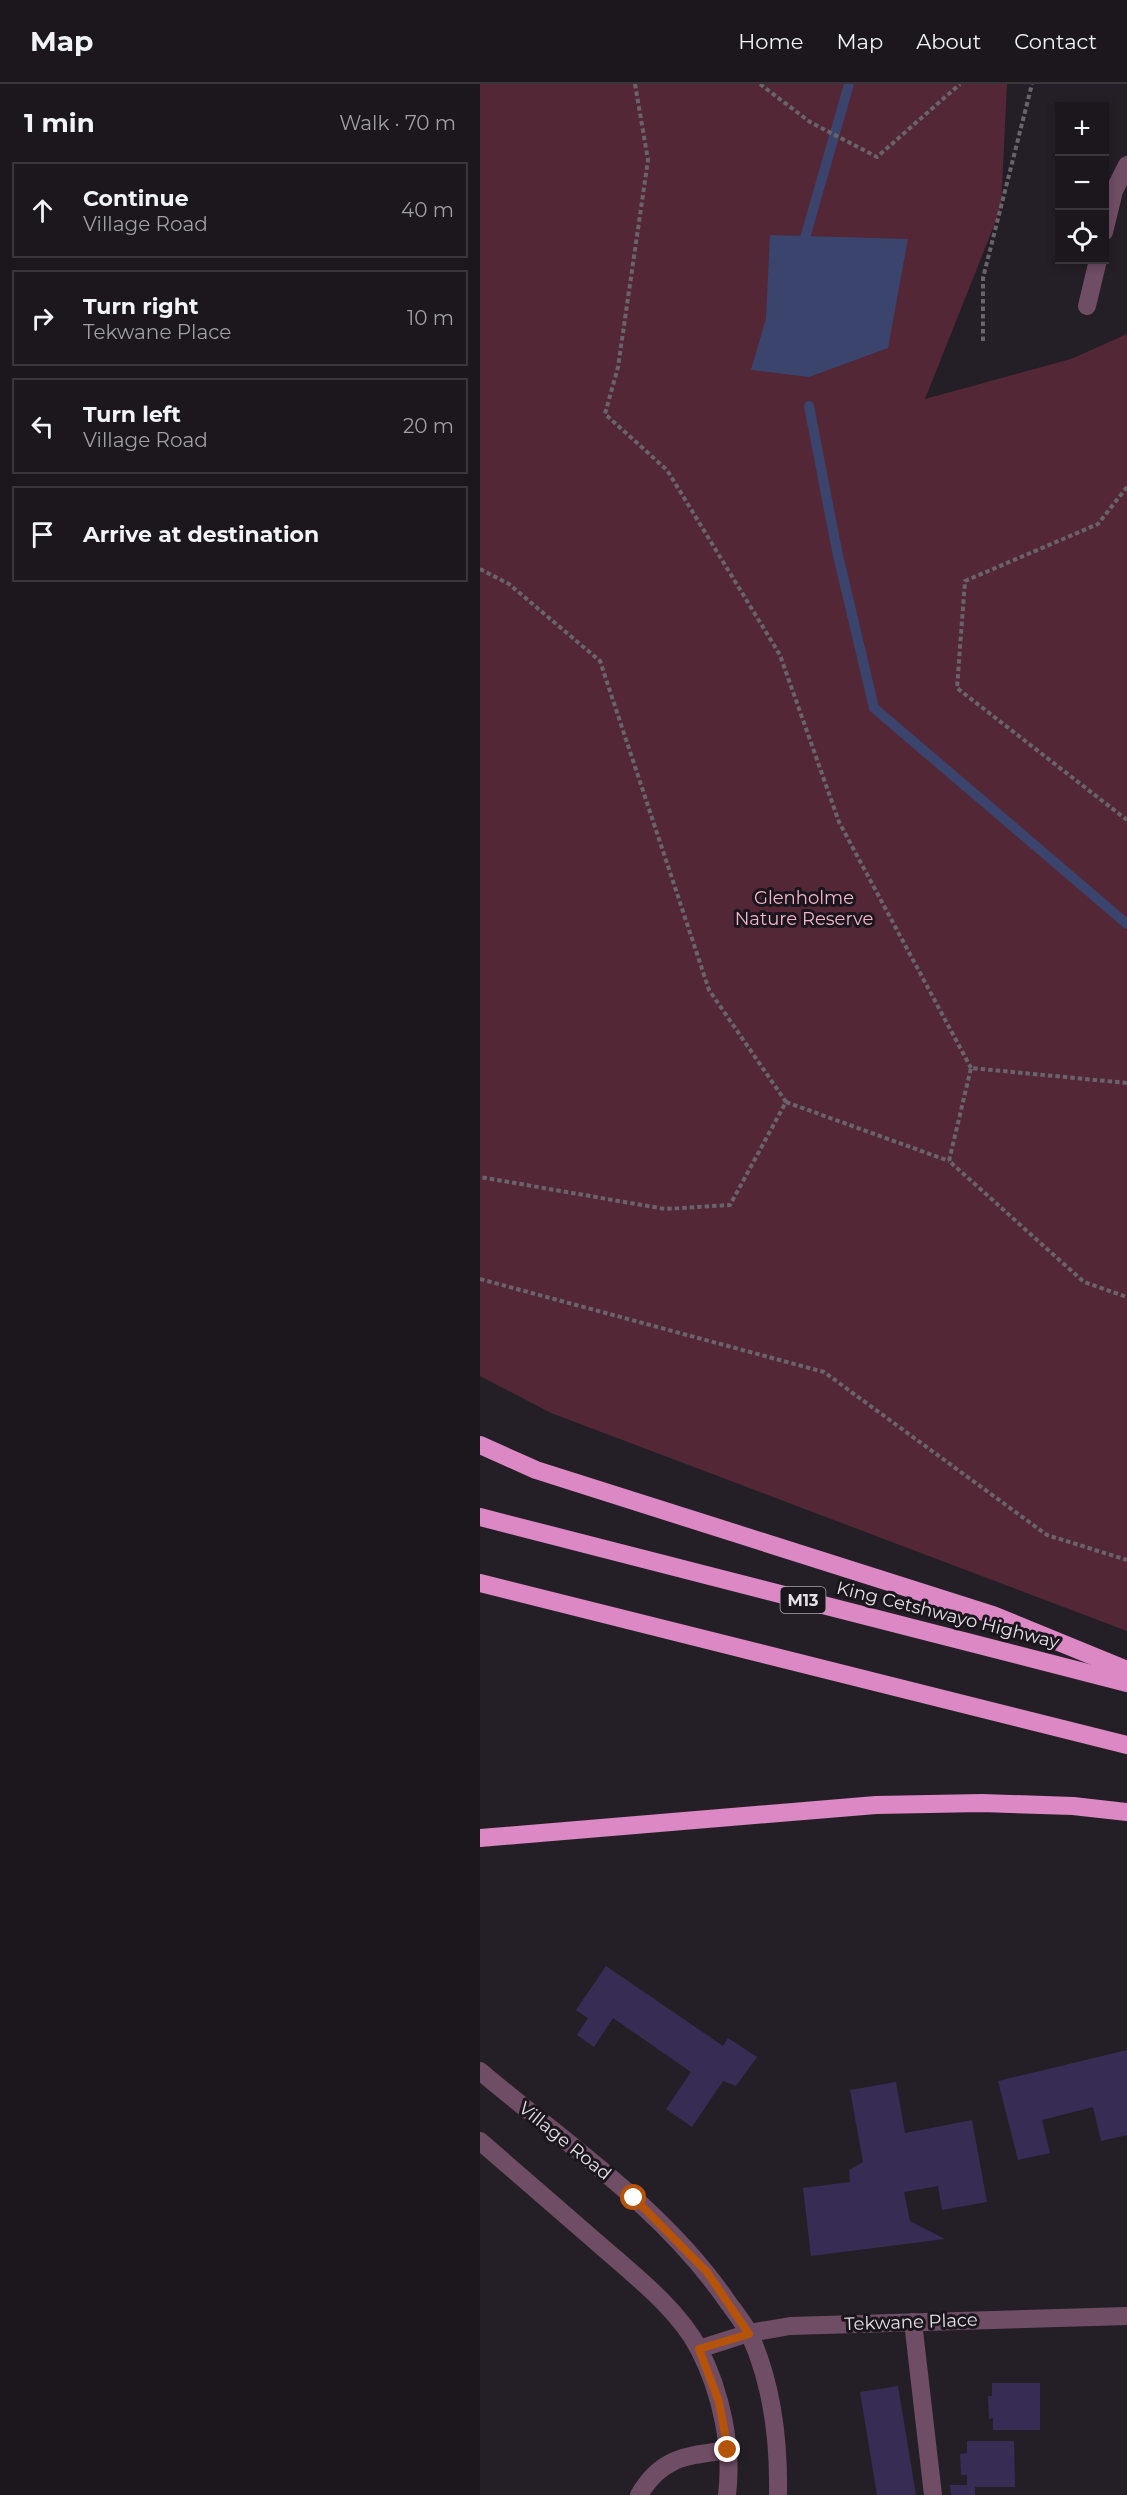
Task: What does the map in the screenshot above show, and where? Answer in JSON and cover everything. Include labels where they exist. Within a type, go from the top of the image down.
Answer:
[{"type":"highway","points":[[480,1445],[547,1474],[993,1615],[1127,1670]]},
{"type":"highway","name":"King Cetshwayo Highway","points":[[480,1517],[1127,1683]]},
{"type":"highway","points":[[480,1583],[1127,1745]]},
{"type":"highway","points":[[480,1838],[876,1804],[982,1803],[1073,1806],[1127,1812]]},
{"type":"street","points":[[1109,212],[1114,191],[1127,165]]},
{"type":"street","points":[[1087,306],[1097,264]]},
{"type":"street","name":"Village Road","points":[[480,2071],[634,2198],[707,2272],[749,2334],[774,2412],[779,2452],[778,2495]]},
{"type":"street","points":[[480,2141],[643,2282],[683,2325],[699,2349],[719,2402],[728,2450],[727,2495]]},
{"type":"street","name":"Tekwane Place","points":[[699,2349],[749,2334],[790,2326],[1127,2316]]},
{"type":"street","points":[[914,2322],[933,2495]]},
{"type":"street","points":[[639,2495],[656,2470],[688,2456],[728,2450]]},
{"type":"path","points":[[635,84],[648,160],[618,367],[605,414],[667,470],[780,655],[839,822],[971,1068],[949,1161]]},
{"type":"path","points":[[760,84],[810,122],[877,157],[960,84]]},
{"type":"path","points":[[983,341],[983,278],[1032,84]]},
{"type":"path","points":[[1127,487],[1098,524],[965,581],[957,688],[1127,820]]},
{"type":"path","points":[[480,569],[509,584],[600,661],[709,990],[786,1102],[949,1161],[1084,1282],[1127,1297]]},
{"type":"path","points":[[971,1068],[1127,1083]]},
{"type":"path","points":[[480,1178],[665,1209],[730,1205],[786,1102]]},
{"type":"path","points":[[480,1279],[824,1372],[1047,1535],[1127,1560]]},
{"type":"green space","name":"Glenholme Nature Reserve","points":[[480,84],[1007,84],[1001,208],[925,399],[1071,359],[1127,334],[1127,1631],[551,1413],[480,1376]]},
{"type":"water","points":[[770,235],[908,239],[888,348],[809,377],[751,370],[766,318]]},
{"type":"building","points":[[606,1966],[723,2046],[728,2038],[757,2057],[736,2086],[723,2081],[692,2127],[666,2109],[691,2072],[613,2018],[594,2047],[577,2035],[588,2018],[576,2010]]},
{"type":"building","points":[[1127,2050],[1127,2135],[1101,2141],[1093,2107],[1042,2120],[1050,2153],[1018,2160],[998,2081]]},
{"type":"building","points":[[896,2082],[905,2133],[972,2120],[987,2202],[942,2210],[938,2186],[904,2192],[910,2221],[945,2239],[811,2256],[803,2188],[850,2182],[849,2170],[863,2162],[850,2090]]},
{"type":"building","points":[[992,2383],[1040,2383],[1040,2430],[993,2430],[993,2418],[989,2419],[988,2396],[992,2396]]},
{"type":"building","points":[[898,2386],[916,2495],[877,2495],[860,2392]]},
{"type":"building","points":[[967,2441],[1014,2441],[1015,2487],[975,2487],[975,2495],[951,2495],[950,2485],[967,2485],[967,2475],[961,2475],[960,2454],[967,2453]]},
{"type":"waterway","points":[[806,250],[805,238],[849,84]]},
{"type":"waterway","points":[[809,406],[837,551],[874,708],[1127,924]]},
{"type":"route","points":[[634,2198],[707,2272],[749,2334],[699,2349],[719,2402],[728,2450]]}]
